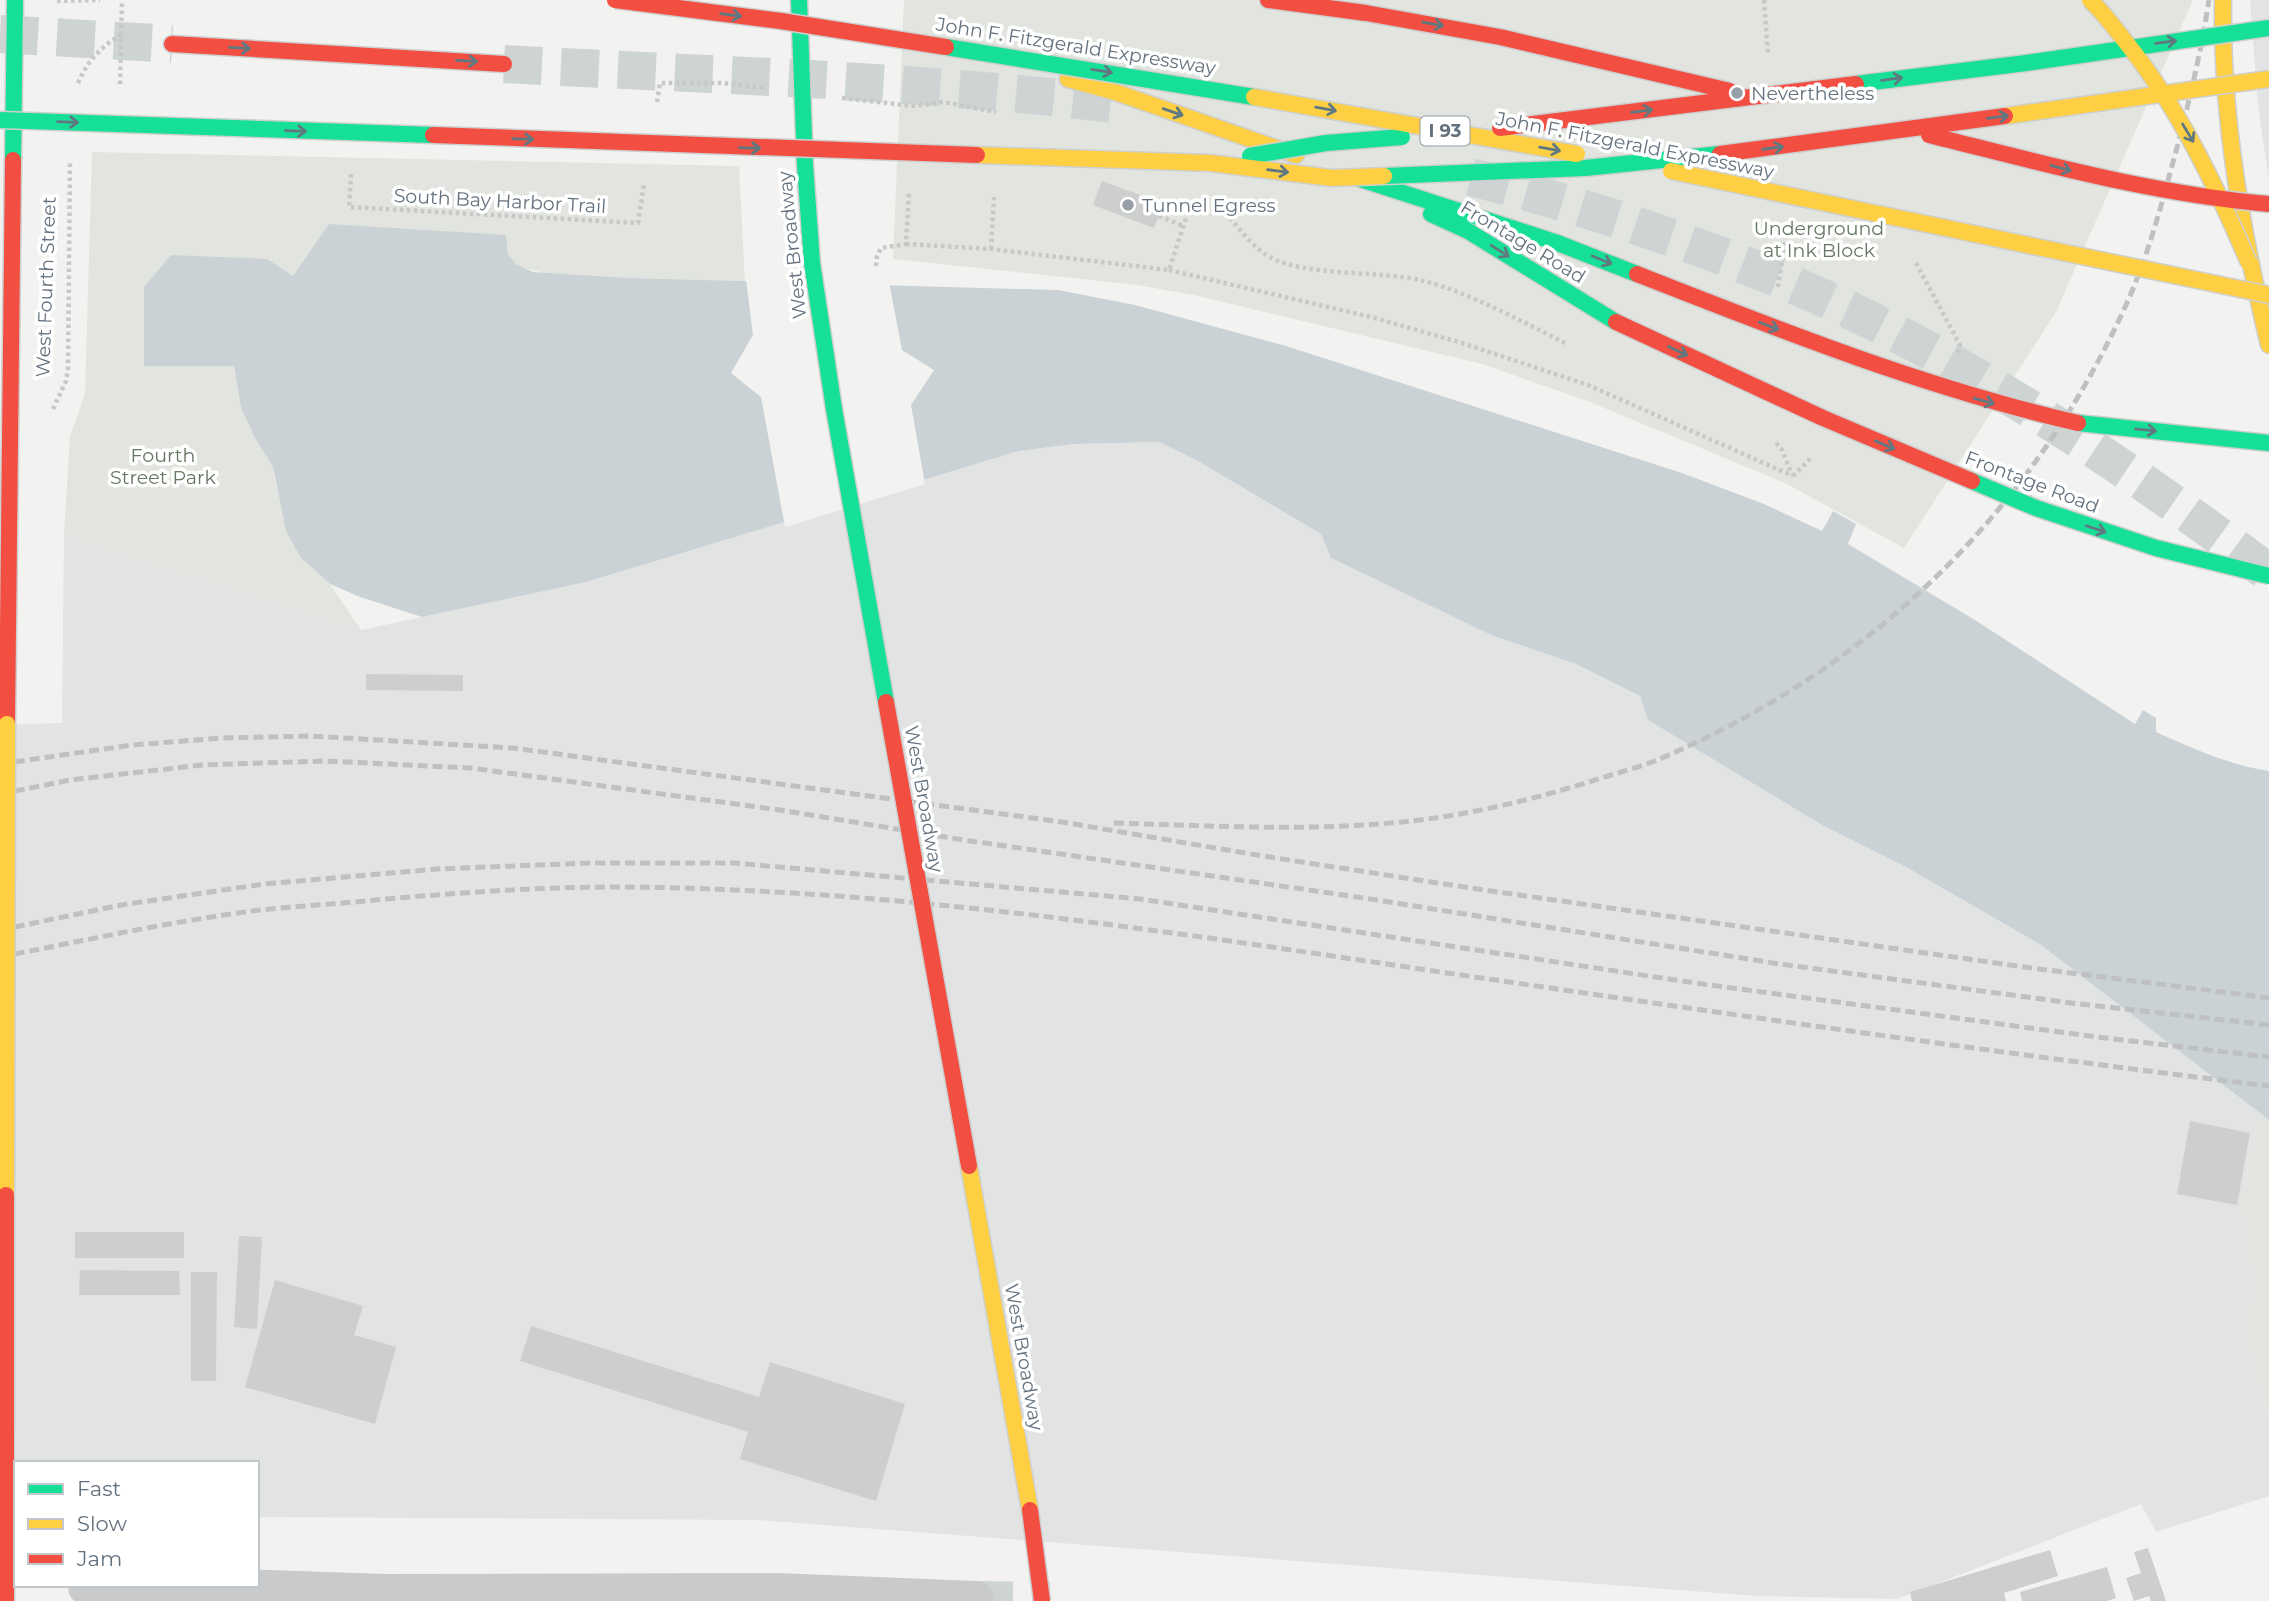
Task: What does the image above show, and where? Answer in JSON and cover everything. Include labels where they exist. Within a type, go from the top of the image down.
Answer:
[{"type":"main road","name":"West Fourth Street","points":[[6,1601],[7,724],[15,0]]},
{"type":"main road","name":"John F. Fitzgerald Expressway","points":[[615,0],[781,21],[1235,93],[1695,176],[2269,295]]},
{"type":"main road","name":"Frontage Road","points":[[736,0],[799,7],[891,29],[1103,89],[1352,176],[1468,231],[1616,322],[1823,418],[2036,508],[2156,548],[2269,576]]},
{"type":"main road","points":[[1268,0],[1366,13],[1500,37],[1798,106]]},
{"type":"main road","points":[[2223,0],[2222,50],[2235,172],[2249,264],[2269,345]]},
{"type":"main road","points":[[2084,4],[2142,60],[2196,145],[2249,264]]},
{"type":"main road","name":"West Broadway","points":[[799,7],[812,262],[834,409],[1033,1528],[1042,1601]]},
{"type":"main road","points":[[1210,163],[1325,143],[1530,125],[2026,63],[2269,28]]},
{"type":"main road","points":[[172,44],[504,64]]},
{"type":"main road","points":[[0,120],[1210,163],[1332,178],[1517,173],[1751,151],[2269,79]]},
{"type":"main road","points":[[1862,120],[2137,187],[2195,197],[2269,204]]},
{"type":"main road","points":[[1352,176],[1555,242],[1888,371],[2013,410],[2078,423],[2269,443]]},
{"type":"street","points":[[211,1587],[386,1593],[975,1600]]},
{"type":"path","points":[[120,89],[122,0]]},
{"type":"path","points":[[76,86],[84,68],[106,44],[121,35]]},
{"type":"path","name":"West Fourth Street","points":[[51,412],[66,381],[68,369],[70,151]]},
{"type":"path","name":"South Bay Harbor Trail","points":[[351,167],[349,207],[638,223],[646,172]]},
{"type":"path","points":[[1169,270],[1192,200]]},
{"type":"path","points":[[1159,216],[1183,226]]},
{"type":"path","points":[[906,244],[991,249],[1169,270],[1371,317],[1458,342],[1588,385],[1793,476]]},
{"type":"shaded area","points":[[2250,0],[2269,0],[2269,180],[2258,106]]},
{"type":"shaded area","points":[[329,224],[506,235],[508,254],[516,264],[533,272],[627,278],[1058,290],[1135,305],[1286,346],[1682,473],[1764,504],[1822,531],[1833,511],[1856,524],[1848,544],[1975,620],[2135,724],[2143,710],[2156,718],[2156,732],[2225,760],[2269,771],[2269,1120],[2041,945],[1906,867],[1822,825],[1648,720],[1640,696],[1576,664],[1491,635],[1331,558],[1321,534],[1198,461],[1159,442],[1074,444],[1019,451],[586,582],[422,617],[360,597],[330,584],[301,558],[286,531],[273,467],[241,408],[234,366],[144,366],[144,287],[171,255],[267,259],[293,276]]},
{"type":"shaded area","points":[[1159,442],[1198,461],[1321,534],[1331,558],[1491,635],[1576,664],[1640,696],[1648,720],[1822,825],[1906,867],[2041,945],[2259,1112],[2241,1204],[2250,1240],[2254,1293],[2248,1339],[2269,1419],[2269,1496],[2156,1532],[2141,1504],[1897,1599],[1757,1596],[758,1520],[259,1517],[259,1461],[16,1461],[0,725],[62,723],[64,535],[361,630],[586,582],[1019,451],[1074,444]]},
{"type":"green space","name":"Underground at Ink Block","points":[[904,0],[2193,0],[2056,312],[1904,548],[1785,483],[1590,402],[1482,364],[1194,295],[1137,285],[893,259]]},
{"type":"green space","name":"Fourth Street Park","points":[[92,152],[739,166],[745,282],[587,277],[530,270],[510,258],[506,235],[234,366],[241,408],[273,467],[278,494],[301,558],[330,584],[361,630],[64,535],[70,436],[85,394]]},
{"type":"green space","points":[[2259,1112],[2269,1120],[2269,1419],[2248,1339],[2254,1293],[2250,1240],[2241,1204]]},
{"type":"pier","points":[[746,279],[889,282],[902,350],[934,370],[911,405],[925,484],[785,527],[761,397],[731,373],[753,335]]},
{"type":"building","name":"Tunnel Egress","points":[[1102,181],[1164,204],[1154,228],[1093,205]]},
{"type":"building","points":[[366,674],[463,675],[463,691],[366,690]]},
{"type":"building","points":[[2190,1121],[2250,1133],[2237,1205],[2177,1194]]},
{"type":"building","points":[[75,1232],[184,1232],[184,1258],[75,1258]]},
{"type":"building","points":[[239,1236],[262,1237],[257,1329],[234,1327]]},
{"type":"building","points":[[80,1270],[179,1271],[180,1295],[79,1295]]},
{"type":"building","points":[[191,1272],[217,1272],[216,1381],[191,1381]]},
{"type":"building","points":[[275,1280],[363,1306],[354,1335],[396,1347],[375,1424],[245,1387]]},
{"type":"building","points":[[531,1326],[759,1397],[770,1362],[905,1404],[876,1501],[740,1459],[748,1432],[520,1361]]},
{"type":"building","points":[[2148,1548],[2166,1601],[2151,1601],[2149,1596],[2134,1601],[2126,1578],[2141,1573],[2134,1552]]},
{"type":"building","points":[[2050,1550],[2058,1576],[2004,1593],[2006,1601],[1912,1601],[1910,1592]]},
{"type":"building","points":[[2107,1567],[2116,1598],[2107,1601],[2022,1601],[2020,1592]]},
{"type":"tunnel","points":[[0,34],[172,44]]},
{"type":"tunnel","points":[[504,64],[886,84],[1114,104]]},
{"type":"tunnel","points":[[1471,177],[1584,209],[1697,247],[1808,291],[1861,316],[1960,367],[2096,450],[2269,573]]},
{"type":"tunnel","points":[[975,1600],[1050,1601]]},
{"type":"railway","points":[[1114,823],[1242,827],[1370,825],[1454,815],[1533,798],[1650,763],[1738,721],[1810,678],[1876,630],[1937,576],[1993,516],[2043,451],[2087,381],[2126,305],[2151,240],[2187,109],[2209,0]]},
{"type":"railway","points":[[0,764],[132,745],[222,738],[311,736],[513,748],[1062,822],[1477,889],[2024,967],[2269,998]]},
{"type":"railway","points":[[0,794],[70,780],[202,765],[325,761],[471,768],[780,810],[1780,964],[2071,1003],[2269,1025]]},
{"type":"railway","points":[[0,930],[121,905],[264,884],[437,869],[590,863],[734,863],[1140,899],[1695,983],[2097,1037],[2269,1057]]},
{"type":"railway","points":[[0,957],[227,914],[274,909],[525,889],[718,889],[921,903],[1123,926],[1848,1031],[2269,1086]]},
{"type":"traffic: fast","points":[[13,160],[15,0]]},
{"type":"traffic: fast","points":[[799,0],[805,165],[812,263]]},
{"type":"traffic: fast","points":[[1856,84],[2269,28]]},
{"type":"traffic: fast","points":[[946,47],[1254,97]]},
{"type":"traffic: fast","points":[[0,120],[433,135]]},
{"type":"traffic: fast","points":[[1250,156],[1326,143],[1402,137]]},
{"type":"traffic: fast","points":[[1384,176],[1585,168],[1720,154]]},
{"type":"traffic: fast","points":[[1360,179],[1555,242],[1637,274]]},
{"type":"traffic: fast","points":[[1431,214],[1468,231],[1616,322]]},
{"type":"traffic: fast","points":[[812,263],[834,409],[886,702]]},
{"type":"traffic: fast","points":[[2078,423],[2269,443]]},
{"type":"traffic: fast","points":[[1972,481],[2036,508],[2156,548],[2269,576]]},
{"type":"traffic: slow","points":[[2090,0],[2144,67],[2179,120],[2223,204],[2249,263]]},
{"type":"traffic: slow","points":[[2223,0],[2223,44],[2235,174],[2269,345]]},
{"type":"traffic: slow","points":[[1068,79],[1115,92],[1296,155]]},
{"type":"traffic: slow","points":[[2005,116],[2269,79]]},
{"type":"traffic: slow","points":[[1254,97],[1577,154]]},
{"type":"traffic: slow","points":[[977,155],[1210,163],[1332,178],[1384,176]]},
{"type":"traffic: slow","points":[[1671,171],[2269,295]]},
{"type":"traffic: slow","points":[[6,1195],[7,724]]},
{"type":"traffic: slow","points":[[969,1166],[1030,1510]]},
{"type":"traffic: jam","points":[[615,0],[781,21],[946,47]]},
{"type":"traffic: jam","points":[[1268,0],[1366,13]]},
{"type":"traffic: jam","points":[[1366,13],[1500,37],[1730,91]]},
{"type":"traffic: jam","points":[[172,44],[504,64]]},
{"type":"traffic: jam","points":[[1500,128],[1856,84]]},
{"type":"traffic: jam","points":[[1720,154],[2005,116]]},
{"type":"traffic: jam","points":[[433,135],[977,155]]},
{"type":"traffic: jam","points":[[1929,135],[2140,185],[2269,204]]},
{"type":"traffic: jam","points":[[7,724],[13,160]]},
{"type":"traffic: jam","points":[[1637,274],[1910,376],[2078,423]]},
{"type":"traffic: jam","points":[[1616,322],[1823,418],[1972,481]]},
{"type":"traffic: jam","points":[[886,702],[969,1166]]},
{"type":"traffic: jam","points":[[6,1195],[6,1601]]},
{"type":"traffic: jam","points":[[1030,1510],[1042,1601]]},
{"type":"place","name":"Nevertheless","points":[[1737,93]]},
{"type":"place","name":"Tunnel Egress","points":[[1128,205]]}]
